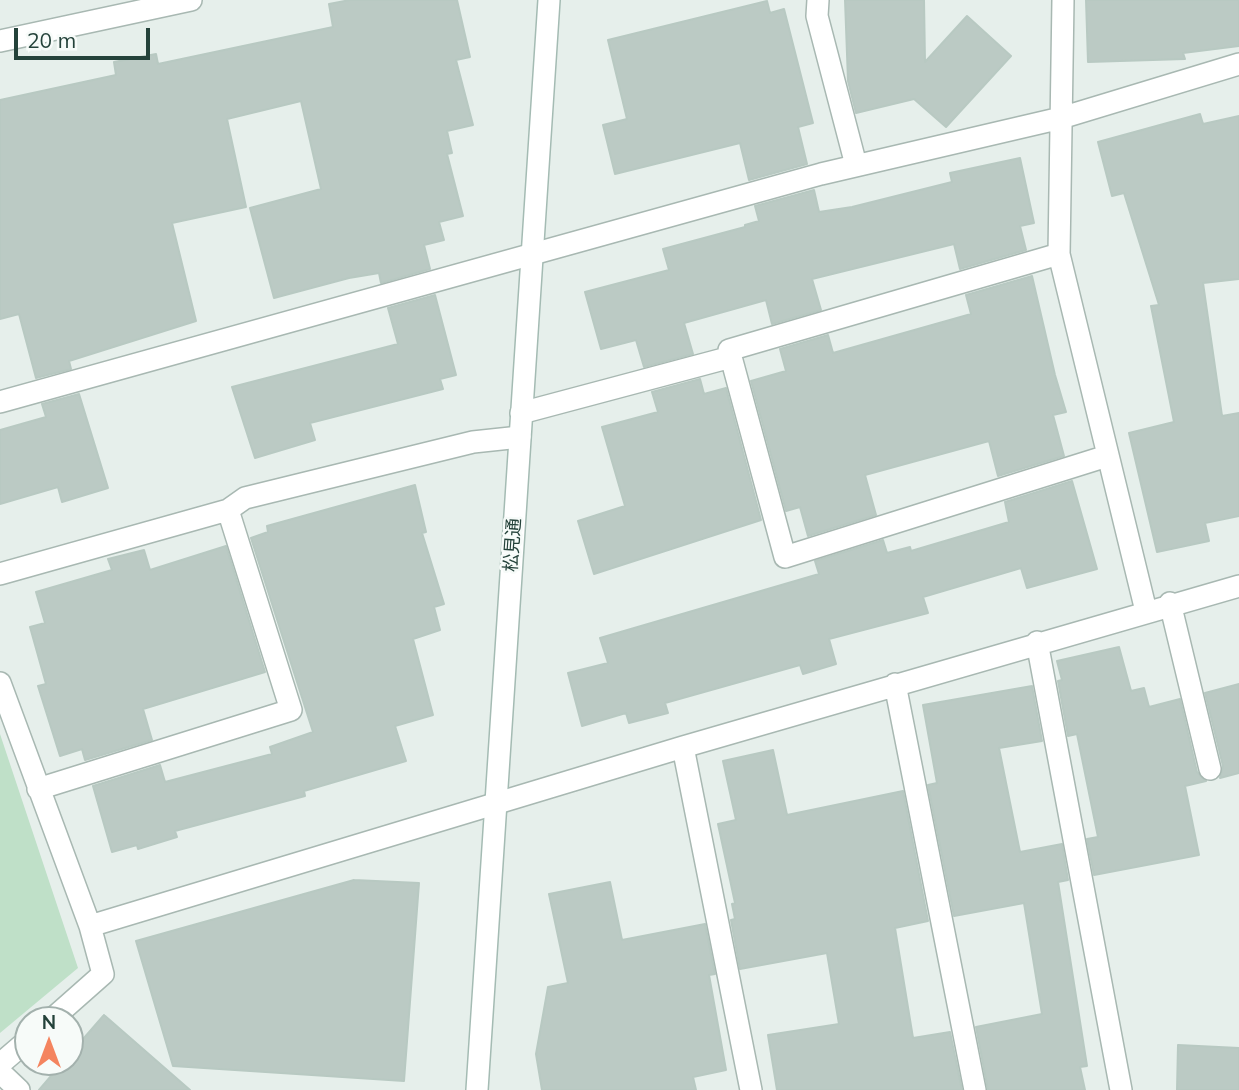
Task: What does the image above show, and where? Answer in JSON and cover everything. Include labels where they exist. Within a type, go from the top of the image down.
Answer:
[{"type":"street","points":[[0,41],[191,0]]},
{"type":"street","name":"松見通","points":[[477,1090],[549,0]]},
{"type":"street","points":[[818,0],[817,16],[856,165]]},
{"type":"street","points":[[1063,0],[1059,254],[1146,611]]},
{"type":"street","points":[[0,402],[856,165],[1061,118],[1239,64]]},
{"type":"street","points":[[1059,254],[729,350],[785,557],[1107,456]]},
{"type":"street","points":[[521,413],[731,357]]},
{"type":"street","points":[[0,574],[228,510],[244,498],[473,442],[520,437]]},
{"type":"street","points":[[38,789],[291,710],[228,510]]},
{"type":"street","points":[[90,926],[895,684],[1170,603],[1239,586]]},
{"type":"street","points":[[1170,603],[1210,769]]},
{"type":"street","points":[[1037,642],[1121,1090]]},
{"type":"street","points":[[0,683],[90,926],[103,974],[67,1006]]},
{"type":"street","points":[[895,684],[975,1090]]},
{"type":"street","points":[[683,747],[751,1090]]},
{"type":"street","points":[[0,1064],[14,1052]]},
{"type":"street","points":[[0,1072],[19,1090]]},
{"type":"green space","points":[[0,734],[78,968],[32,1006],[14,1006],[14,1021],[0,1033]]},
{"type":"building","points":[[350,0],[457,0],[470,57],[456,60],[473,125],[447,131],[452,153],[447,154],[463,216],[439,222],[444,240],[424,245],[430,269],[381,283],[379,273],[349,278],[274,298],[250,208],[321,189],[301,101],[227,119],[246,207],[172,223],[196,321],[69,361],[71,369],[36,378],[19,314],[0,319],[0,100],[116,75],[114,62],[156,54],[158,64],[333,27],[329,4]]},
{"type":"building","points":[[845,0],[924,0],[925,62],[967,16],[1011,56],[946,127],[914,99],[856,113],[848,81]]},
{"type":"building","points":[[1086,0],[1239,0],[1239,46],[1183,53],[1185,59],[1088,62]]},
{"type":"building","points":[[767,1],[770,13],[784,9],[813,123],[798,127],[807,164],[749,180],[740,143],[615,174],[603,125],[627,119],[608,40]]},
{"type":"building","points":[[1200,114],[1203,124],[1239,116],[1239,279],[1203,283],[1222,416],[1239,413],[1239,516],[1205,523],[1209,541],[1157,552],[1129,433],[1174,422],[1151,306],[1159,305],[1124,193],[1112,196],[1098,142]]},
{"type":"building","points":[[1020,158],[1034,223],[1020,226],[1026,250],[960,269],[954,244],[812,279],[821,310],[772,324],[766,300],[684,323],[693,354],[644,367],[636,340],[601,349],[585,292],[669,270],[663,249],[759,221],[755,206],[814,190],[819,212],[852,207],[952,182],[950,173]]},
{"type":"building","points":[[1032,276],[1066,412],[1053,415],[1064,456],[998,476],[989,441],[865,475],[876,515],[808,536],[800,507],[786,511],[751,381],[786,371],[780,349],[828,335],[833,353],[971,314],[966,295]]},
{"type":"building","points":[[435,295],[456,375],[440,379],[443,389],[310,423],[315,440],[255,458],[232,387],[398,344],[388,308]]},
{"type":"building","points":[[700,379],[704,394],[726,388],[761,520],[594,574],[578,521],[625,506],[602,427],[658,412],[652,392]]},
{"type":"building","points":[[79,394],[108,488],[62,502],[58,487],[0,504],[0,430],[46,417],[42,404]]},
{"type":"building","points":[[1072,481],[1097,569],[1027,588],[1021,568],[923,597],[928,613],[829,639],[836,664],[803,674],[800,665],[665,703],[668,713],[629,723],[626,713],[582,726],[568,673],[608,663],[600,638],[819,574],[815,561],[883,540],[887,553],[910,547],[911,551],[1009,522],[1005,502]]},
{"type":"building","points":[[415,485],[426,532],[422,533],[444,604],[434,607],[440,630],[413,639],[433,715],[395,726],[406,761],[304,791],[305,796],[175,831],[177,837],[138,849],[137,845],[112,852],[93,786],[160,765],[165,782],[272,754],[270,747],[313,732],[251,538],[268,532],[267,526]]},
{"type":"building","points":[[226,546],[265,672],[143,709],[152,740],[85,760],[82,749],[60,756],[38,686],[46,684],[30,627],[45,623],[36,592],[112,570],[108,559],[144,550],[150,570]]},
{"type":"building","points":[[1119,647],[1131,691],[1144,688],[1149,707],[1180,699],[1197,772],[1206,781],[1185,786],[1199,855],[1094,875],[1087,839],[1098,837],[1077,734],[1068,736],[1058,681],[1062,680],[1057,661]]},
{"type":"building","points":[[1239,684],[1239,773],[1220,778],[1223,766],[1205,693]]},
{"type":"building","points":[[1032,686],[1042,741],[999,748],[1020,852],[1062,844],[1068,880],[1058,882],[1087,1066],[1080,1067],[1085,1090],[988,1090],[976,1027],[1042,1014],[1024,903],[954,916],[928,785],[937,783],[923,705]]},
{"type":"building","points":[[773,750],[787,815],[903,791],[928,921],[895,928],[913,1038],[950,1032],[962,1090],[777,1090],[768,1035],[839,1024],[827,953],[740,969],[731,920],[735,919],[732,904],[735,903],[718,824],[736,820],[723,761]]},
{"type":"building","points":[[354,880],[419,883],[404,1081],[173,1066],[136,941]]},
{"type":"building","points":[[610,882],[622,940],[705,924],[715,974],[709,975],[726,1070],[693,1077],[696,1090],[542,1090],[536,1054],[548,987],[568,983],[549,894]]},
{"type":"building","points":[[104,1015],[190,1090],[39,1090],[51,1076],[84,1076],[84,1038]]},
{"type":"building","points":[[1178,1045],[1239,1048],[1239,1090],[1177,1090]]}]
